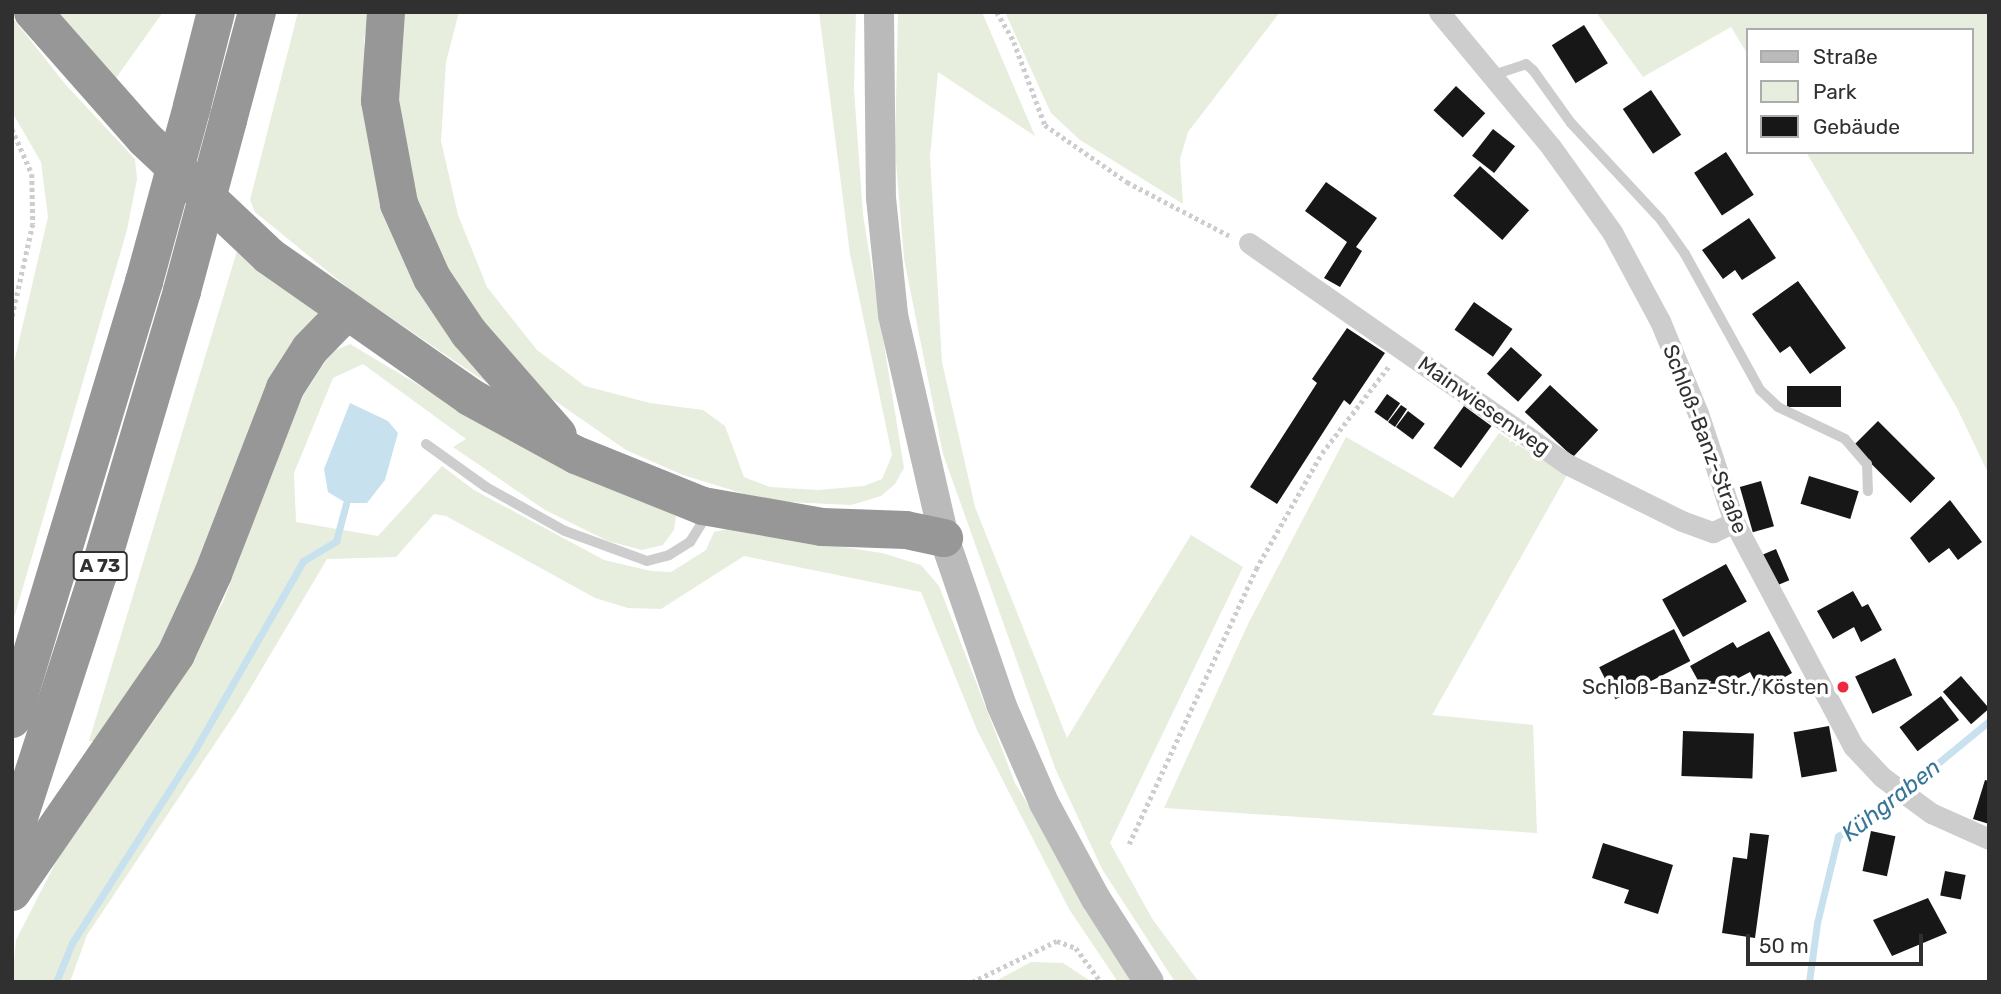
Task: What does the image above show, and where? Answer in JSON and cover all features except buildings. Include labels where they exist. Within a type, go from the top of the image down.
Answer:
[{"type":"highway","points":[[33,12],[145,139],[269,256],[346,313],[470,397],[576,455],[711,508],[822,527],[906,530],[944,538]]},
{"type":"highway","name":"A 73","points":[[12,719],[144,282],[216,12]]},
{"type":"highway","name":"A 73","points":[[12,839],[98,575],[182,291],[257,12]]},
{"type":"highway","points":[[386,12],[380,101],[399,204],[432,278],[470,333],[576,455]]},
{"type":"highway","points":[[12,892],[186,637],[285,388],[310,349],[346,313]]},
{"type":"street","name":"Schloß-Banz-Straße","points":[[1439,12],[1550,147],[1612,232],[1660,321],[1698,413],[1734,522],[1825,698],[1853,746],[1882,777],[1931,813],[1989,839]]},
{"type":"street","points":[[878,17],[881,198],[893,315],[944,538],[1001,704],[1044,803],[1096,899],[1149,982]]},
{"type":"street","name":"Mainwiesenweg","points":[[1249,243],[1567,464],[1682,521],[1713,532],[1734,522]]},
{"type":"lane","points":[[1490,76],[1526,64],[1533,70],[1571,123],[1634,187],[1667,228],[1760,390],[1778,407],[1845,439],[1867,464],[1868,491]]},
{"type":"lane","points":[[426,444],[486,486],[565,531],[647,561],[669,555],[690,542],[711,508]]},
{"type":"path","points":[[997,12],[1014,42],[1045,125],[1127,182],[1249,243]]},
{"type":"path","points":[[12,129],[32,174],[33,224],[12,318]]},
{"type":"path","points":[[1129,844],[1256,569],[1322,453],[1402,349]]},
{"type":"path","points":[[972,982],[1057,941],[1076,948],[1101,982]]},
{"type":"green space","points":[[58,12],[163,12],[116,78]]},
{"type":"green space","points":[[298,12],[369,12],[364,40],[367,92],[487,383],[353,292],[255,212],[250,200]]},
{"type":"green space","points":[[396,12],[459,12],[446,62],[441,141],[458,215],[487,287],[537,350],[585,386],[650,403],[703,410],[725,426],[744,477],[770,487],[818,490],[864,486],[882,479],[892,455],[850,254],[819,12],[856,12],[854,89],[863,215],[904,468],[895,484],[881,496],[851,505],[767,501],[683,475],[626,450],[551,398],[493,340],[451,276],[422,212],[403,155],[393,86]]},
{"type":"green space","points":[[898,12],[982,12],[1035,136],[938,72],[930,157],[942,362],[975,507],[1067,738],[1191,535],[1243,567],[1110,843],[1153,920],[1199,982],[1175,982],[1102,869],[1055,768],[943,454],[904,259],[895,150]]},
{"type":"green space","points":[[1005,12],[1280,12],[1188,132],[1180,159],[1183,204],[1080,140],[1051,113]]},
{"type":"green space","points":[[1596,12],[1989,12],[1989,475],[1957,408],[1807,154],[1973,154],[1973,28],[1745,28],[1745,50],[1731,27],[1643,77]]},
{"type":"green space","points":[[12,17],[66,85],[135,159],[137,179],[127,230],[12,625],[12,371],[48,217],[41,162],[12,112]]},
{"type":"green space","points":[[237,251],[320,315],[172,632],[99,741],[89,741]]},
{"type":"green space","points":[[350,344],[511,440],[676,516],[674,530],[663,545],[642,550],[608,541],[545,510],[453,447],[466,439],[363,364],[333,378],[294,473],[296,522],[378,536],[442,466],[474,490],[604,560],[651,571],[671,572],[706,550],[714,532],[728,529],[882,553],[921,565],[939,586],[1015,783],[1137,982],[1118,982],[1069,909],[977,730],[921,592],[744,556],[661,609],[628,608],[595,598],[446,516],[434,514],[396,557],[327,559],[238,709],[87,935],[70,982],[12,982],[16,940],[60,854],[157,716],[223,602],[298,404],[331,352]]},
{"type":"green space","points":[[1499,433],[1567,475],[1432,715],[1533,725],[1537,833],[1164,808],[1248,624],[1346,437],[1453,498]]},
{"type":"green space","points":[[1031,962],[1063,963],[1092,982],[994,982]]},
{"type":"water","points":[[350,403],[388,421],[398,433],[385,480],[367,503],[346,503],[328,492],[324,469]]},
{"type":"waterway","points":[[56,982],[72,943],[196,748],[303,561],[336,541],[346,503]]},
{"type":"waterway","name":"Kühgraben","points":[[1809,982],[1817,923],[1838,836],[1882,809],[1989,721]]},
{"type":"place","name":"Schloß-Banz-Str./Kösten","points":[[1843,687]]}]
